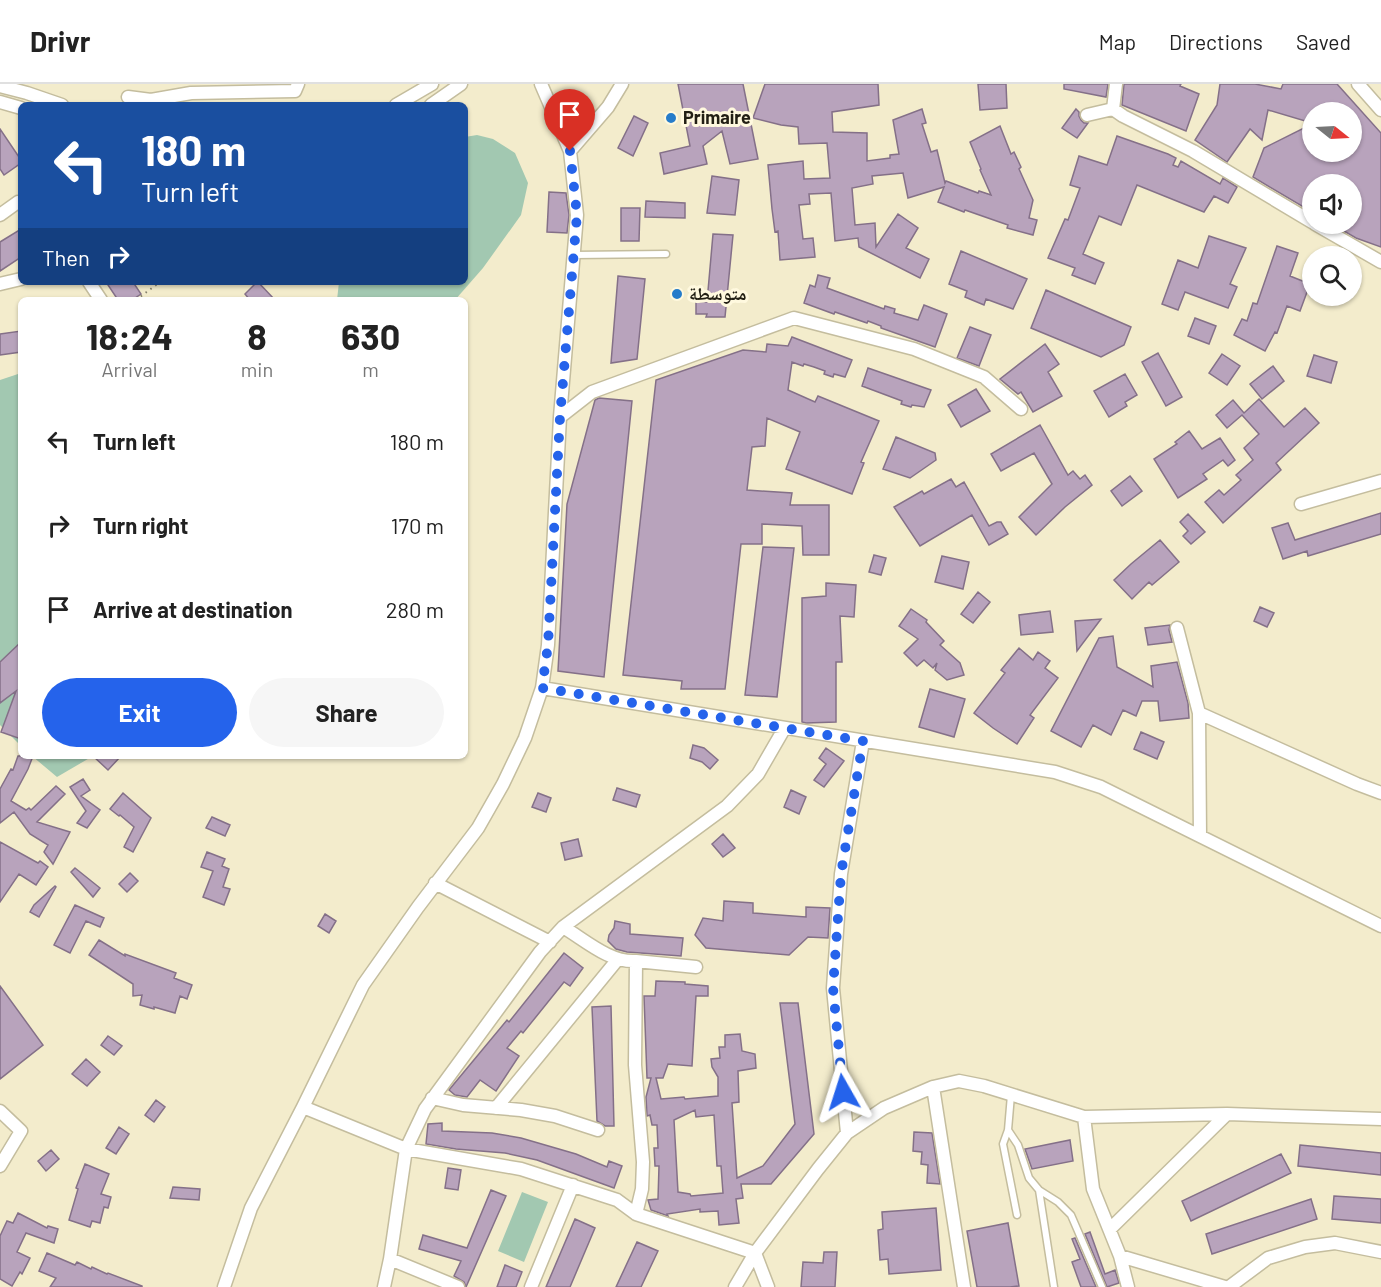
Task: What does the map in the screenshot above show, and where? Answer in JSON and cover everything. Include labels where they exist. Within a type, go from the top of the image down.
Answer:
[{"type":"street","points":[[130,84],[126,101],[151,100],[191,93],[295,91],[298,84]]},
{"type":"street","points":[[401,102],[432,84]]},
{"type":"street","points":[[435,102],[461,84]]},
{"type":"street","points":[[224,1287],[251,1208],[363,985],[477,828],[503,784],[525,738],[542,688],[548,645],[560,417],[577,215],[570,151],[541,84]]},
{"type":"street","points":[[570,151],[608,107],[622,84]]},
{"type":"street","points":[[1113,109],[1116,84]]},
{"type":"street","points":[[1358,84],[1381,110]]},
{"type":"street","points":[[0,86],[53,102]]},
{"type":"street","points":[[0,102],[18,107]]},
{"type":"street","points":[[1087,115],[1113,109],[1193,152],[1302,216]]},
{"type":"street","points":[[0,215],[18,202]]},
{"type":"street","points":[[1333,234],[1381,262]]},
{"type":"street","points":[[0,284],[18,280]]},
{"type":"street","points":[[560,417],[592,392],[794,318],[914,349],[984,377],[1021,409]]},
{"type":"street","points":[[1301,504],[1381,481]]},
{"type":"street","points":[[1177,628],[1199,713],[1200,836]]},
{"type":"street","points":[[542,688],[1055,772],[1101,787],[1381,926]]},
{"type":"street","points":[[1199,713],[1381,793]]},
{"type":"street","points":[[384,1287],[406,1149],[424,1109],[540,952],[563,927],[728,806],[758,774],[784,729]]},
{"type":"street","points":[[847,1133],[833,988],[841,874],[863,741]]},
{"type":"street","points":[[435,883],[550,942]]},
{"type":"street","points":[[563,927],[609,956],[618,959],[628,962],[696,967]]},
{"type":"street","points":[[496,1108],[618,959]]},
{"type":"street","points":[[636,962],[635,1065],[643,1162],[642,1189],[636,1214]]},
{"type":"street","points":[[735,1287],[756,1253],[847,1133],[884,1108],[933,1087],[959,1081],[984,1086],[1084,1117],[1227,1114],[1381,1119]]},
{"type":"street","points":[[933,1087],[964,1287]]},
{"type":"street","points":[[432,1098],[463,1105],[521,1110],[555,1116],[598,1130]]},
{"type":"street","points":[[303,1107],[406,1149],[521,1168],[617,1200],[636,1214],[756,1253]]},
{"type":"street","points":[[0,1111],[21,1131],[0,1166]]},
{"type":"street","points":[[1110,1229],[1227,1114]]},
{"type":"street","points":[[1084,1117],[1093,1189],[1120,1256],[1128,1287]]},
{"type":"street","points":[[531,1287],[573,1185]]},
{"type":"street","points":[[1120,1256],[1227,1287],[1268,1258],[1305,1247],[1335,1243],[1381,1252]]},
{"type":"street","points":[[756,1253],[768,1287]]},
{"type":"street","points":[[390,1259],[458,1287]]},
{"type":"lane","points":[[573,255],[666,254]]},
{"type":"lane","points":[[1011,1095],[1008,1130],[1003,1144],[1017,1215]]},
{"type":"lane","points":[[1008,1130],[1018,1145],[1029,1178],[1039,1191],[1058,1202],[1071,1215],[1102,1287]]},
{"type":"lane","points":[[1039,1191],[1054,1287]]},
{"type":"path","points":[[139,297],[156,285]]},
{"type":"green space","points":[[477,135],[493,139],[515,153],[528,183],[521,215],[483,268],[458,297],[337,297],[339,285],[468,285],[468,136]]},
{"type":"green space","points":[[18,374],[18,743],[0,725],[0,380]]},
{"type":"green space","points":[[36,759],[88,759],[57,777]]},
{"type":"green space","points":[[522,1192],[548,1202],[524,1262],[498,1251]]},
{"type":"building","points":[[678,84],[743,84],[758,159],[730,164],[722,131],[703,146],[707,164],[664,174],[660,153],[690,146]]},
{"type":"building","points":[[765,84],[878,84],[879,105],[832,112],[833,132],[867,133],[867,161],[890,158],[890,155],[899,154],[893,120],[922,109],[926,123],[922,124],[931,152],[937,150],[945,183],[946,181],[978,193],[979,191],[991,195],[970,142],[1000,126],[1011,154],[1014,152],[1021,167],[1019,169],[1033,200],[1029,218],[1037,220],[1033,235],[1007,228],[1008,225],[938,202],[944,187],[908,198],[903,173],[872,176],[873,184],[852,188],[855,225],[875,223],[876,247],[898,214],[918,228],[906,248],[929,259],[920,278],[859,247],[858,238],[835,241],[831,193],[809,194],[810,204],[799,205],[803,239],[813,238],[815,257],[780,260],[768,165],[803,161],[804,179],[830,178],[827,143],[799,144],[798,127],[753,118]]},
{"type":"building","points":[[978,84],[1006,84],[1007,108],[980,110]]},
{"type":"building","points":[[1064,84],[1108,84],[1106,97],[1064,89]]},
{"type":"building","points":[[1124,84],[1181,84],[1180,86],[1199,94],[1186,131],[1122,105]]},
{"type":"building","points":[[1220,84],[1255,84],[1281,89],[1283,84],[1337,84],[1353,102],[1302,102],[1302,120],[1268,110],[1262,140],[1250,129],[1227,162],[1195,140],[1217,105]]},
{"type":"building","points":[[1076,109],[1081,120],[1088,123],[1077,138],[1062,128]]},
{"type":"building","points":[[1362,112],[1381,133],[1381,247],[1349,234],[1362,234],[1362,174],[1302,174],[1302,206],[1253,177],[1264,148],[1302,129],[1302,162],[1362,162]]},
{"type":"building","points":[[634,116],[648,123],[633,156],[618,148]]},
{"type":"building","points":[[0,129],[18,156],[18,165],[4,175],[0,169]]},
{"type":"building","points":[[1117,136],[1176,158],[1173,165],[1178,167],[1181,161],[1220,184],[1223,178],[1237,187],[1228,203],[1214,196],[1204,212],[1137,185],[1121,225],[1099,216],[1083,254],[1104,263],[1095,284],[1072,275],[1075,268],[1048,258],[1065,219],[1068,220],[1080,188],[1070,185],[1079,156],[1107,165]]},
{"type":"building","points":[[712,176],[739,180],[735,215],[707,213]]},
{"type":"building","points":[[549,192],[566,193],[569,215],[567,233],[547,232]]},
{"type":"building","points":[[646,201],[685,203],[685,218],[645,217]]},
{"type":"building","points":[[621,208],[640,208],[639,241],[621,241]]},
{"type":"building","points":[[18,231],[18,259],[0,271],[0,242]]},
{"type":"building","points":[[713,234],[733,235],[725,317],[706,317],[707,314],[696,314],[696,302],[707,302]]},
{"type":"building","points":[[1209,236],[1246,248],[1230,284],[1237,287],[1228,308],[1185,292],[1178,310],[1162,304],[1178,260],[1198,268]]},
{"type":"building","points":[[1277,246],[1298,253],[1290,276],[1302,281],[1302,306],[1300,311],[1287,306],[1277,333],[1275,332],[1265,351],[1234,335],[1242,319],[1247,321],[1253,303],[1257,304]]},
{"type":"building","points":[[961,251],[1027,279],[1013,309],[986,299],[984,305],[965,297],[967,291],[949,284]]},
{"type":"building","points":[[818,275],[830,278],[827,288],[884,309],[885,306],[895,309],[894,313],[918,320],[924,305],[947,314],[935,347],[881,328],[868,321],[867,323],[835,312],[834,314],[804,303],[810,285],[815,287]]},
{"type":"building","points":[[618,276],[645,279],[637,359],[611,363]]},
{"type":"building","points":[[108,285],[135,285],[141,294],[136,297],[116,297]]},
{"type":"building","points":[[254,285],[261,285],[272,297],[248,297],[245,294]]},
{"type":"building","points":[[1046,290],[1131,327],[1124,345],[1101,357],[1031,328]]},
{"type":"building","points":[[1195,318],[1216,326],[1209,344],[1188,336]]},
{"type":"building","points":[[970,327],[991,335],[979,366],[957,358]]},
{"type":"building","points":[[18,331],[18,352],[0,355],[0,334]]},
{"type":"building","points":[[792,337],[852,360],[845,377],[834,374],[833,377],[824,374],[825,371],[792,362],[788,390],[815,402],[818,396],[879,421],[861,462],[864,463],[852,494],[786,469],[800,432],[767,418],[765,446],[752,447],[747,490],[792,493],[790,505],[829,505],[829,555],[803,555],[802,526],[762,524],[762,544],[741,544],[725,689],[681,689],[682,681],[623,675],[656,380],[743,350],[766,352],[767,344],[788,346]]},
{"type":"building","points":[[1045,344],[1059,364],[1048,372],[1062,396],[1033,412],[1021,392],[1018,394],[1000,379]]},
{"type":"building","points":[[1158,353],[1182,397],[1166,406],[1142,362]]},
{"type":"building","points":[[1222,354],[1240,366],[1227,385],[1209,373]]},
{"type":"building","points":[[1314,355],[1337,362],[1331,383],[1307,376]]},
{"type":"building","points":[[1273,366],[1284,381],[1262,399],[1250,384]]},
{"type":"building","points":[[868,368],[931,390],[924,407],[901,404],[902,401],[862,386]]},
{"type":"building","points":[[1125,374],[1137,395],[1125,402],[1127,406],[1109,417],[1094,391]]},
{"type":"building","points":[[976,389],[990,411],[961,427],[948,405]]},
{"type":"building","points":[[599,398],[632,401],[604,677],[558,671],[567,504],[595,400]]},
{"type":"building","points":[[1259,399],[1284,427],[1305,408],[1319,423],[1276,463],[1281,470],[1223,523],[1205,502],[1219,490],[1224,495],[1241,480],[1236,475],[1253,460],[1244,448],[1259,434],[1242,415],[1227,428],[1216,415],[1233,400],[1244,413]]},
{"type":"building","points":[[1040,425],[1068,475],[1073,471],[1080,479],[1085,475],[1092,485],[1036,535],[1019,517],[1052,484],[1034,453],[1001,471],[991,454]]},
{"type":"building","points":[[1189,431],[1202,449],[1220,438],[1235,460],[1228,466],[1223,460],[1203,474],[1207,479],[1178,498],[1154,459],[1177,444],[1175,442]]},
{"type":"building","points":[[896,437],[935,453],[936,460],[910,478],[883,469]]},
{"type":"building","points":[[1130,476],[1142,491],[1122,506],[1111,491]]},
{"type":"building","points":[[951,479],[956,487],[964,482],[989,526],[1001,522],[1008,534],[989,545],[972,515],[920,546],[894,507],[922,491],[924,494]]},
{"type":"building","points":[[1381,513],[1381,534],[1308,556],[1307,551],[1283,559],[1272,528],[1288,523],[1295,540]]},
{"type":"building","points":[[1188,514],[1205,532],[1191,544],[1183,536],[1188,531],[1180,522]]},
{"type":"building","points":[[1160,540],[1179,562],[1152,585],[1149,582],[1132,599],[1114,580]]},
{"type":"building","points":[[763,547],[794,548],[777,697],[745,695]]},
{"type":"building","points":[[874,555],[886,558],[881,575],[869,572]]},
{"type":"building","points":[[942,556],[969,562],[963,589],[935,582]]},
{"type":"building","points":[[826,583],[856,585],[854,617],[840,616],[842,662],[836,662],[836,722],[806,723],[802,722],[802,598],[826,596]]},
{"type":"building","points":[[978,592],[990,602],[973,623],[961,614]]},
{"type":"building","points":[[1260,607],[1274,613],[1267,627],[1254,621]]},
{"type":"building","points":[[911,609],[927,620],[926,622],[944,641],[940,645],[960,663],[964,675],[947,680],[935,670],[937,663],[933,668],[924,660],[917,666],[904,653],[918,639],[899,626]]},
{"type":"building","points":[[1050,611],[1053,632],[1021,635],[1019,615]]},
{"type":"building","points":[[1101,619],[1077,651],[1075,621]]},
{"type":"building","points":[[1170,625],[1172,642],[1148,645],[1145,628]]},
{"type":"building","points":[[1113,636],[1117,667],[1153,687],[1151,666],[1177,662],[1188,703],[1189,718],[1160,721],[1158,701],[1142,701],[1136,716],[1123,710],[1111,735],[1093,725],[1081,747],[1051,731],[1099,638]]},
{"type":"building","points":[[18,645],[18,738],[1,732],[16,691],[0,703],[0,662]]},
{"type":"building","points":[[1019,648],[1033,660],[1038,652],[1050,661],[1045,668],[1058,678],[1030,715],[1034,718],[1017,744],[974,713],[1005,673],[1001,670]]},
{"type":"building","points":[[930,689],[965,699],[954,737],[919,727]]},
{"type":"building","points":[[1141,732],[1164,742],[1157,759],[1134,749]]},
{"type":"building","points":[[693,745],[704,748],[718,760],[710,769],[702,762],[690,758]]},
{"type":"building","points":[[826,748],[844,761],[824,787],[814,780],[826,764],[819,758]]},
{"type":"building","points":[[18,756],[18,759],[32,759],[11,801],[26,810],[29,808],[31,810],[56,786],[65,794],[37,822],[70,832],[53,864],[44,852],[48,845],[30,834],[14,812],[0,823],[0,789],[11,769],[13,770]]},
{"type":"building","points":[[96,759],[118,759],[108,770]]},
{"type":"building","points":[[83,779],[90,790],[81,796],[100,810],[87,828],[77,823],[86,811],[70,787]]},
{"type":"building","points":[[617,788],[640,795],[636,807],[613,800]]},
{"type":"building","points":[[791,790],[806,797],[799,814],[784,807]]},
{"type":"building","points":[[123,793],[151,818],[133,852],[124,847],[134,827],[110,809]]},
{"type":"building","points":[[538,793],[551,798],[546,812],[532,807]]},
{"type":"building","points":[[212,817],[230,825],[225,836],[206,828]]},
{"type":"building","points":[[723,834],[735,848],[723,857],[712,844]]},
{"type":"building","points":[[578,839],[582,856],[565,860],[561,843]]},
{"type":"building","points":[[0,842],[48,867],[36,885],[19,874],[0,902]]},
{"type":"building","points":[[207,852],[225,859],[222,866],[229,869],[223,887],[230,889],[224,905],[203,897],[213,871],[201,867]]},
{"type":"building","points":[[75,868],[100,888],[93,897],[71,872]]},
{"type":"building","points":[[130,873],[138,881],[127,892],[119,884]]},
{"type":"building","points":[[55,886],[39,917],[30,912],[34,905]]},
{"type":"building","points":[[724,901],[753,903],[753,913],[806,917],[806,907],[830,908],[828,938],[808,937],[789,955],[706,948],[695,935],[703,918],[723,921]]},
{"type":"building","points":[[75,905],[104,918],[100,927],[86,921],[70,953],[54,945]]},
{"type":"building","points":[[325,914],[336,921],[329,933],[318,926]]},
{"type":"building","points":[[615,921],[630,924],[630,934],[683,938],[681,956],[627,952],[616,949],[608,941]]},
{"type":"building","points":[[99,940],[125,956],[125,954],[176,973],[174,978],[192,985],[187,999],[180,996],[175,1013],[140,1005],[142,995],[133,996],[133,984],[89,955]]},
{"type":"building","points":[[564,953],[583,968],[570,986],[564,982],[523,1033],[521,1031],[507,1048],[519,1056],[496,1091],[480,1080],[467,1097],[455,1095],[449,1090],[507,1020],[509,1022]]},
{"type":"building","points":[[656,981],[708,986],[708,996],[696,996],[692,1066],[668,1064],[663,1078],[656,1078],[661,1099],[718,1096],[718,1077],[712,1067],[711,1059],[720,1058],[719,1047],[725,1047],[725,1035],[740,1034],[742,1051],[755,1054],[756,1068],[738,1071],[739,1102],[732,1103],[737,1178],[763,1166],[795,1124],[780,1003],[798,1003],[814,1134],[771,1184],[741,1184],[743,1198],[736,1199],[739,1223],[719,1225],[718,1211],[700,1212],[700,1209],[667,1214],[668,1216],[651,1210],[648,1200],[658,1199],[659,1166],[655,1166],[654,1148],[658,1148],[657,1125],[652,1125],[650,1115],[647,1116],[646,1097],[651,1078],[647,1078],[644,996],[655,996]],"holes":[[[695,1110],[696,1117],[714,1115],[717,1166],[721,1166],[723,1193],[691,1196],[678,1192],[674,1120]]]},
{"type":"building","points":[[0,986],[43,1045],[0,1079]]},
{"type":"building","points":[[611,1006],[614,1126],[605,1126],[597,1121],[592,1007]]},
{"type":"building","points":[[108,1036],[122,1046],[114,1055],[101,1045]]},
{"type":"building","points":[[86,1059],[100,1072],[87,1086],[72,1074]]},
{"type":"building","points":[[156,1100],[165,1107],[154,1122],[145,1115]]},
{"type":"building","points":[[442,1123],[442,1131],[492,1133],[521,1138],[576,1154],[607,1167],[609,1161],[622,1166],[614,1188],[537,1160],[505,1153],[426,1144],[428,1124]]},
{"type":"building","points":[[119,1127],[129,1134],[116,1154],[106,1148]]},
{"type":"building","points":[[914,1132],[932,1133],[940,1184],[927,1183],[928,1165],[921,1164],[922,1152],[913,1151]]},
{"type":"building","points":[[1070,1140],[1073,1161],[1032,1169],[1025,1149]]},
{"type":"building","points":[[1300,1145],[1381,1153],[1381,1175],[1298,1166]]},
{"type":"building","points":[[51,1150],[59,1159],[46,1171],[38,1161]]},
{"type":"building","points":[[1281,1154],[1291,1173],[1191,1221],[1182,1201]]},
{"type":"building","points":[[85,1164],[109,1174],[101,1194],[111,1197],[108,1208],[104,1207],[100,1223],[92,1221],[90,1227],[69,1220],[78,1189],[76,1188]]},
{"type":"building","points":[[448,1168],[461,1170],[458,1190],[445,1188]]},
{"type":"building","points":[[173,1187],[200,1189],[199,1200],[170,1198]]},
{"type":"building","points":[[491,1190],[506,1196],[466,1287],[464,1282],[454,1276],[461,1261],[419,1249],[423,1235],[467,1248]]},
{"type":"building","points":[[1334,1196],[1381,1199],[1381,1223],[1332,1219]]},
{"type":"building","points":[[1311,1199],[1317,1219],[1212,1254],[1206,1234]]},
{"type":"building","points":[[936,1208],[941,1270],[889,1274],[888,1259],[880,1260],[878,1230],[883,1229],[882,1212]]},
{"type":"building","points":[[18,1213],[47,1228],[48,1226],[58,1229],[54,1243],[26,1233],[17,1252],[30,1258],[22,1274],[20,1272],[12,1286],[0,1279],[0,1236],[7,1221],[13,1223]]},
{"type":"building","points":[[575,1219],[595,1228],[570,1287],[546,1287]]},
{"type":"building","points":[[1008,1223],[1019,1286],[977,1287],[967,1231]]},
{"type":"building","points":[[1090,1232],[1105,1274],[1115,1270],[1119,1283],[1107,1287],[1085,1234]]},
{"type":"building","points":[[1075,1238],[1096,1287],[1081,1287],[1072,1262],[1080,1259],[1072,1239]]},
{"type":"building","points":[[637,1242],[658,1251],[641,1287],[616,1287]]},
{"type":"building","points":[[824,1252],[837,1252],[835,1287],[801,1287],[803,1262],[823,1263]]},
{"type":"building","points":[[47,1253],[75,1265],[77,1262],[91,1269],[92,1267],[142,1287],[50,1287],[56,1278],[39,1271]]},
{"type":"building","points":[[505,1265],[522,1272],[516,1287],[497,1287]]},
{"type":"place","name":"Primaire","points":[[671,118]]},
{"type":"place","name":"متوسطة","points":[[677,294]]},
{"type":"route","points":[[570,151],[577,215],[560,417],[548,645],[542,688],[863,741],[841,874],[833,988],[843,1092]]}]
